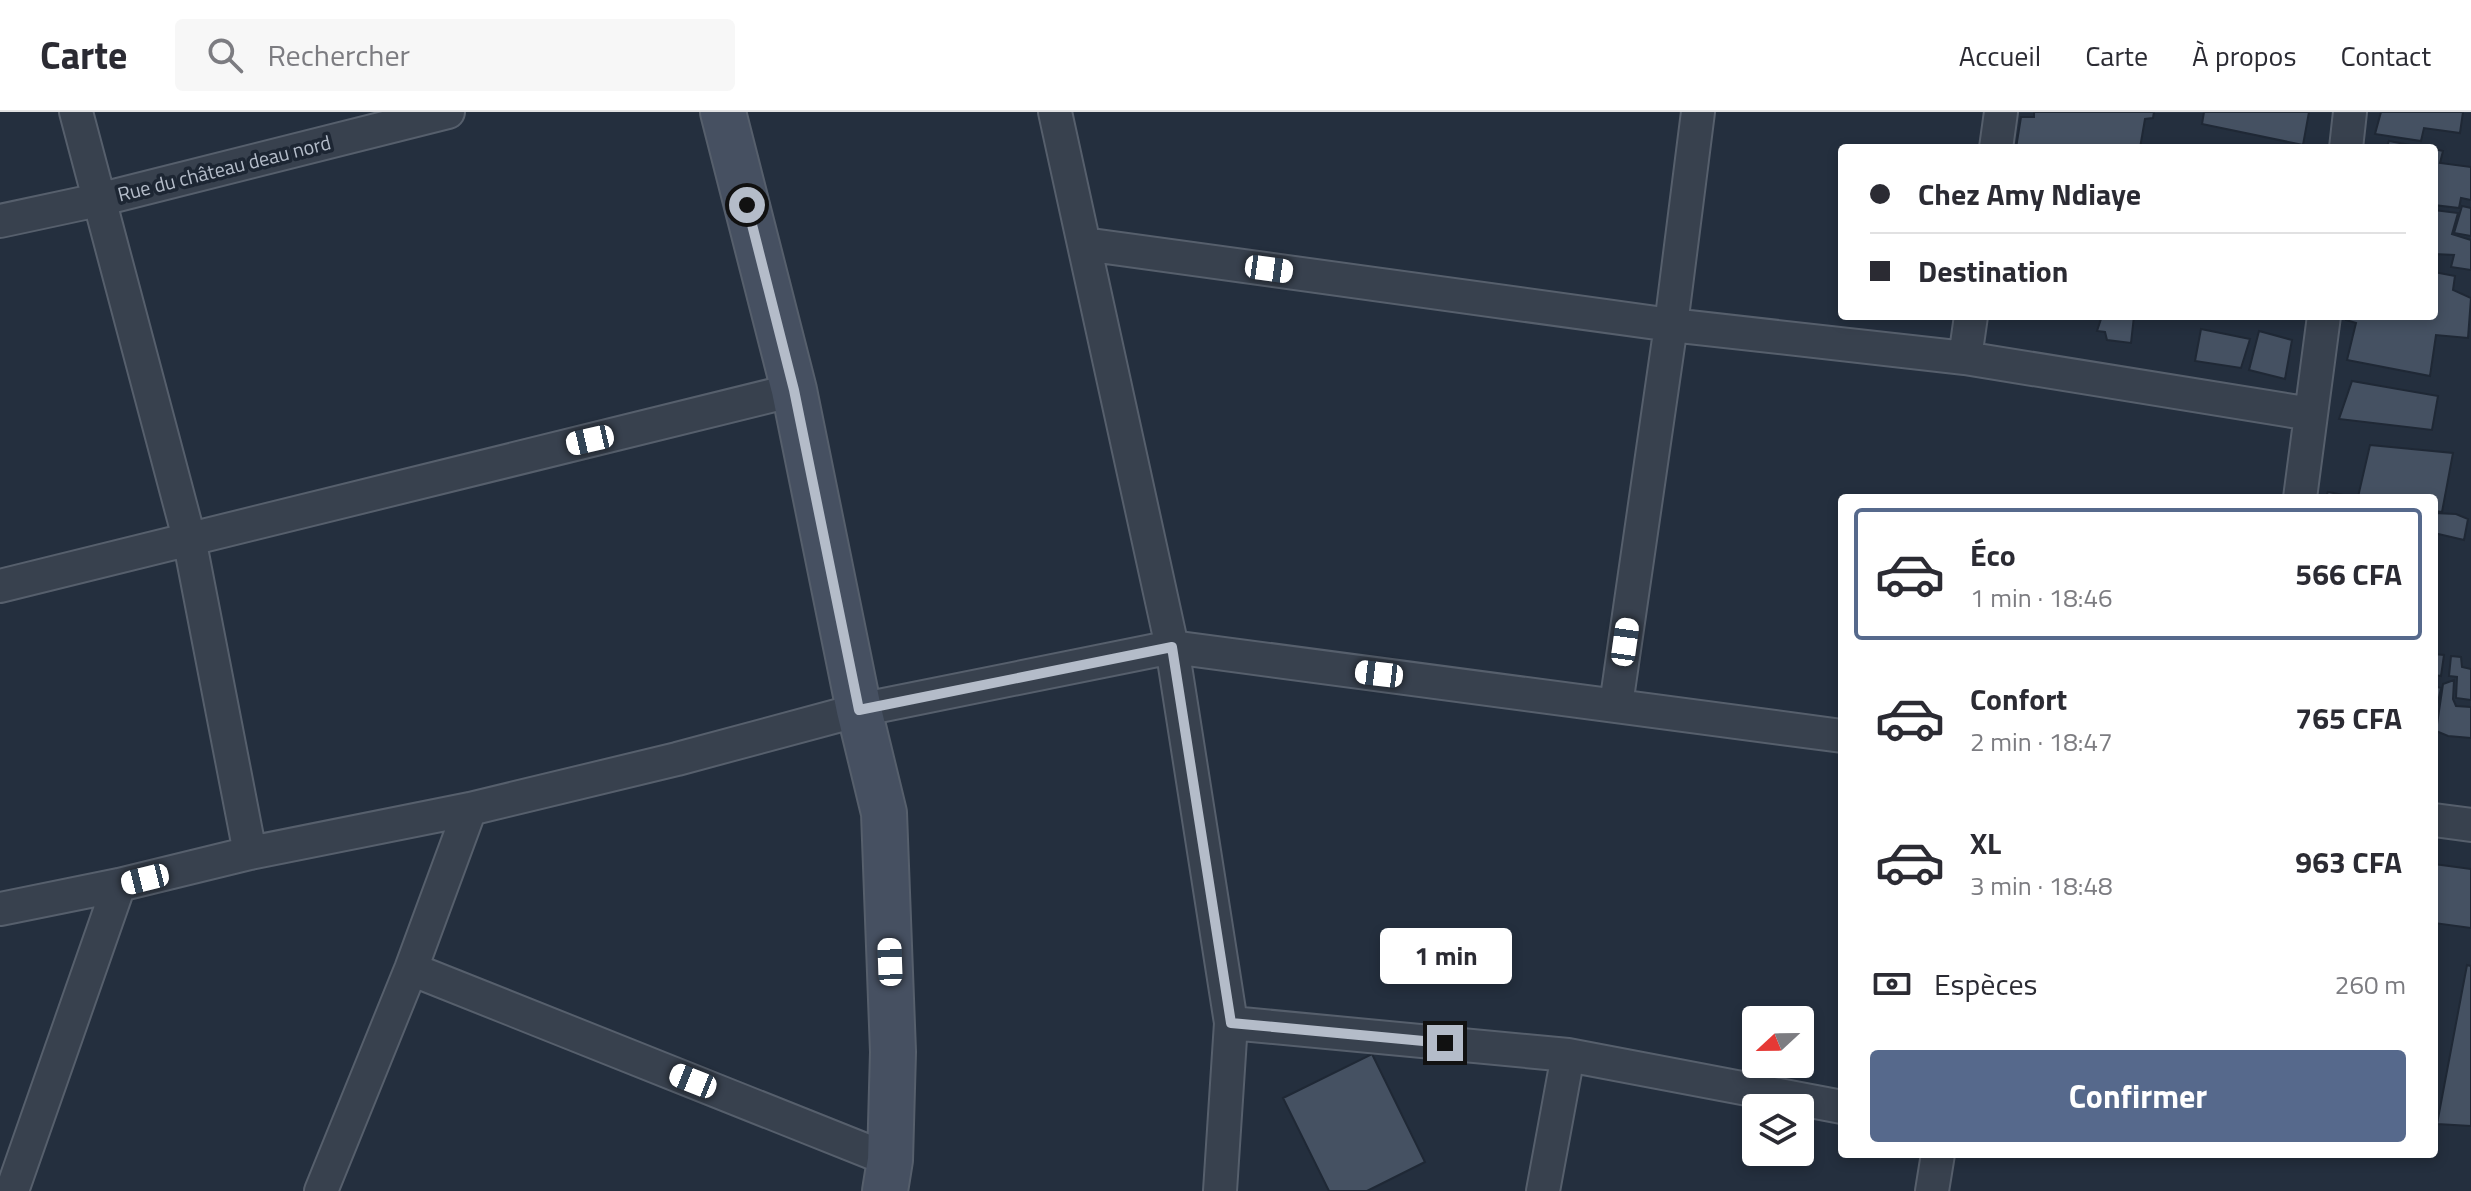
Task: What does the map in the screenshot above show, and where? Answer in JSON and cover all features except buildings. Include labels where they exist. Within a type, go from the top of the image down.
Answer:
[{"type":"main road","points":[[723,112],[794,390],[859,710],[884,813],[893,1052],[888,1175]]},
{"type":"street","points":[[76,112],[189,538],[250,853]]},
{"type":"street","name":"Rue du château deau nord","points":[[0,221],[98,200],[448,112]]},
{"type":"street","points":[[1055,112],[1172,647],[1231,1023],[1220,1191]]},
{"type":"street","points":[[1616,705],[1671,325],[1698,112]]},
{"type":"street","points":[[1997,144],[2001,112]]},
{"type":"street","points":[[2346,144],[2350,112]]},
{"type":"street","points":[[1084,244],[1671,325],[1965,358],[2311,414]]},
{"type":"street","points":[[1965,358],[1970,320]]},
{"type":"street","points":[[2301,494],[2323,320]]},
{"type":"street","points":[[0,586],[794,390]]},
{"type":"street","points":[[0,909],[119,885],[250,853],[470,809],[677,759],[859,710],[1172,647],[1838,735]]},
{"type":"street","points":[[321,1191],[411,969],[470,809]]},
{"type":"street","points":[[2438,821],[2471,825]]},
{"type":"street","points":[[12,1191],[119,885]]},
{"type":"street","points":[[411,969],[888,1175]]},
{"type":"street","points":[[1231,1023],[1568,1055],[1838,1106]]},
{"type":"street","points":[[1543,1191],[1568,1055]]},
{"type":"street","points":[[1932,1191],[1937,1158]]},
{"type":"route","points":[[747,205],[794,390],[859,710],[1172,647],[1231,1023],[1445,1043]]}]
